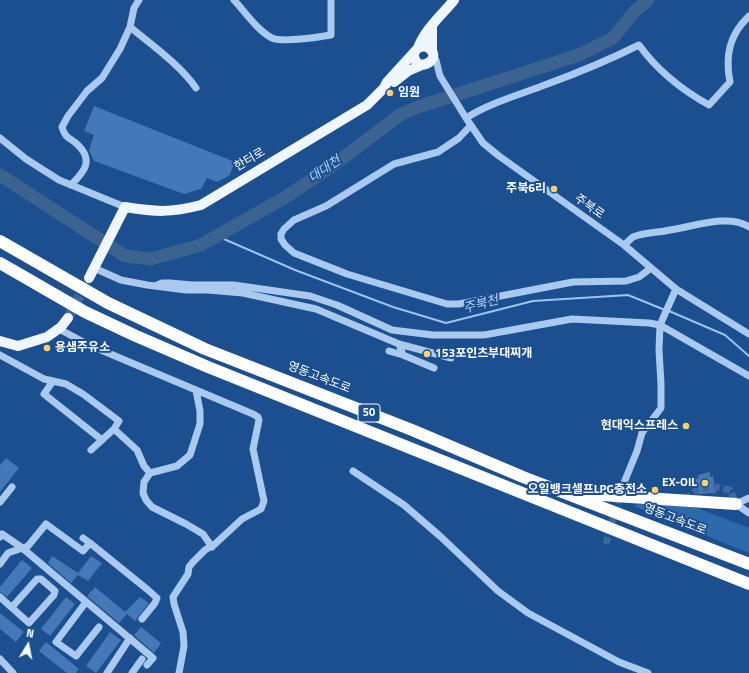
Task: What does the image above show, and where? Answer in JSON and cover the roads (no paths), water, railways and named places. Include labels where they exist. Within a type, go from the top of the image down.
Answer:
[{"type":"highway","name":"영동고속도로","points":[[0,241],[108,303],[206,349],[412,430],[523,477],[749,564]]},
{"type":"highway","name":"50","points":[[0,263],[85,312],[208,368],[462,468],[749,584]]},
{"type":"highway","points":[[523,477],[591,494],[736,504]]},
{"type":"main road","name":"한터로","points":[[126,207],[160,212],[181,210],[201,205],[367,105],[384,88],[387,82],[416,50],[428,29],[454,0]]},
{"type":"main road","points":[[432,26],[432,53],[431,62],[424,65],[419,64],[415,59],[416,50],[424,46],[426,46],[432,53]]},
{"type":"main road","name":"한터로","points":[[384,88],[390,86],[408,71],[424,65]]},
{"type":"main road","points":[[89,278],[126,207]]},
{"type":"main road","points":[[0,341],[18,346],[46,337],[59,329],[68,318]]},
{"type":"street","points":[[71,185],[87,166],[86,157],[78,145],[64,134],[62,127],[68,116],[87,91],[102,78],[120,49],[130,27],[134,8],[139,0]]},
{"type":"street","points":[[234,0],[264,33],[273,39],[294,40],[331,35],[331,0]]},
{"type":"street","points":[[464,116],[503,99],[540,87],[608,60],[639,45],[653,63],[669,77],[692,95],[709,105],[730,82],[727,59],[731,40],[742,23],[749,16]]},
{"type":"street","points":[[130,27],[164,55],[191,80],[196,88]]},
{"type":"street","name":"주북로","points":[[432,53],[436,60],[440,76]]},
{"type":"street","name":"주북로","points":[[424,65],[431,66],[440,76],[464,116],[483,143],[624,245],[651,268],[674,292],[749,334]]},
{"type":"street","points":[[470,125],[458,138],[438,152],[394,164],[326,206],[294,220],[284,229],[281,234],[281,239],[294,253],[326,266],[347,274],[447,304],[459,304],[573,282],[626,281],[639,278],[651,268]]},
{"type":"street","points":[[0,138],[26,159],[59,180],[126,207]]},
{"type":"street","points":[[624,245],[632,238],[644,234],[718,220],[746,224],[749,227]]},
{"type":"street","points":[[94,268],[121,280],[186,290],[243,293],[316,309],[400,344],[451,358]]},
{"type":"street","points":[[155,286],[162,283],[234,285],[310,296],[337,305],[392,330],[433,334],[484,335],[572,319],[649,323],[660,325],[749,376]]},
{"type":"street","points":[[621,490],[637,451],[642,433],[661,408],[659,350],[660,325],[674,292]]},
{"type":"street","points":[[59,329],[89,346],[258,417],[259,420],[253,449],[264,501],[261,509],[242,519],[193,562],[189,567],[188,574],[173,597],[184,632],[184,646],[178,670],[179,673]]},
{"type":"street","points":[[400,344],[403,355]]},
{"type":"street","points":[[389,351],[403,355],[434,368]]},
{"type":"street","points":[[0,355],[44,379],[66,384],[83,394],[119,421],[114,429],[91,450]]},
{"type":"street","points":[[53,381],[44,394],[102,440]]},
{"type":"street","points":[[196,390],[200,411],[200,424],[190,455],[177,466],[150,473],[144,482],[143,493],[146,500],[152,507],[203,534],[212,546]]},
{"type":"street","points":[[114,429],[137,450],[144,466],[150,473]]},
{"type":"street","points":[[353,471],[404,505],[441,537],[498,591],[528,613],[619,662],[643,672]]},
{"type":"street","points":[[0,502],[12,487]]},
{"type":"street","points":[[736,504],[749,498]]},
{"type":"street","points":[[736,504],[749,503]]},
{"type":"street","points":[[736,504],[749,513]]},
{"type":"street","points":[[0,564],[8,553],[28,546],[46,524],[83,550],[90,543]]},
{"type":"street","points":[[0,536],[2,534],[21,548],[153,658],[147,665]]},
{"type":"street","points":[[83,538],[156,598],[155,603],[142,619]]},
{"type":"street","points":[[0,597],[29,623],[54,595],[55,591],[41,579],[37,579],[12,607]]},
{"type":"street","points":[[86,602],[56,642],[76,656],[99,627]]},
{"type":"street","points":[[107,673],[130,638]]},
{"type":"street","points":[[0,659],[13,673]]},
{"type":"street","points":[[132,673],[142,659]]},
{"type":"waterway","name":"대대천","points":[[0,175],[125,256],[151,259],[201,245],[284,198],[331,167],[401,114],[421,106],[579,55],[613,38],[635,11],[648,0]]},
{"type":"waterway","name":"주북천","points":[[217,236],[295,270],[393,307],[446,323],[533,301],[628,295],[665,310]]},
{"type":"waterway","name":"주북천","points":[[669,311],[725,335],[749,356]]},
{"type":"tunnel","points":[[68,318],[87,282]]},
{"type":"tunnel","points":[[686,500],[697,489],[715,487],[730,490],[736,504]]},
{"type":"tunnel","points":[[606,544],[620,494]]},
{"type":"place","name":"임원","points":[[390,93]]},
{"type":"place","name":"주북6리","points":[[554,189]]},
{"type":"place","name":"용샘주유소","points":[[47,348]]},
{"type":"place","name":"153포인츠부대찌개","points":[[427,354]]},
{"type":"place","name":"현대익스프레스","points":[[686,426]]},
{"type":"place","name":"EX-OIL","points":[[705,483]]},
{"type":"place","name":"오일뱅크셀프LPG충전소","points":[[655,490]]}]
